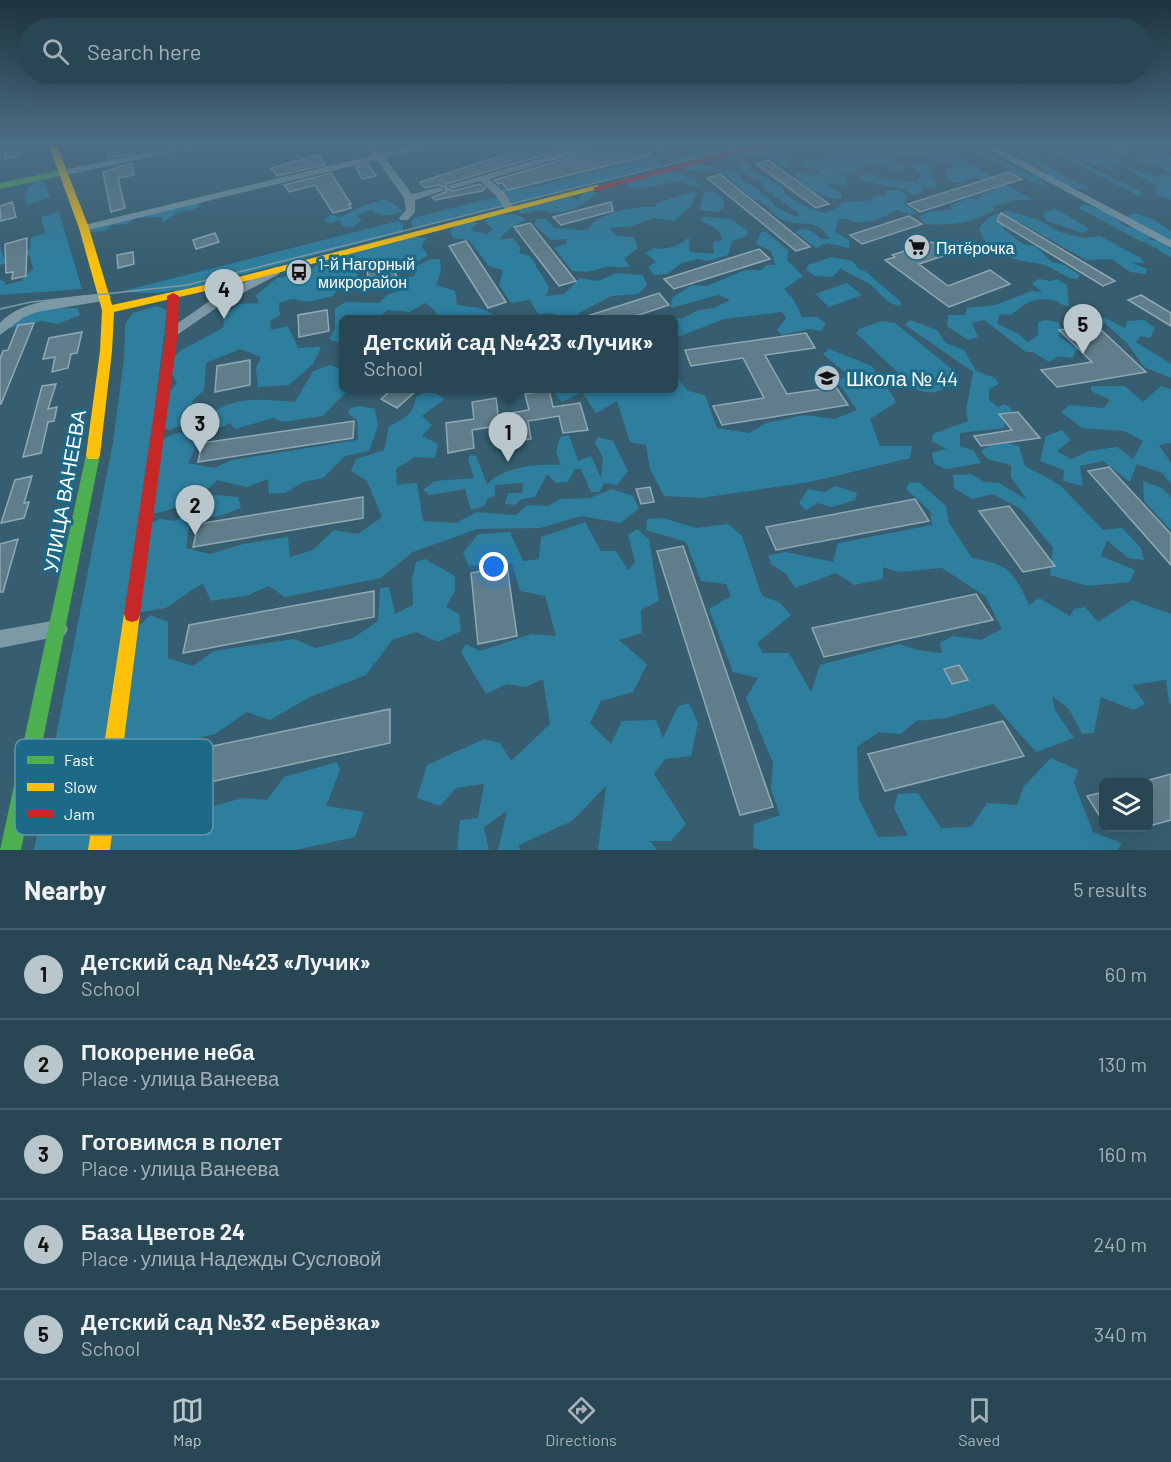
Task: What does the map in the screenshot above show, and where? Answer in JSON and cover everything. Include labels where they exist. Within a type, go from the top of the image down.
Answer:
[{"type":"main road","points":[[0,186],[16,183]]},
{"type":"main road","name":"УЛИЦА ВАНЕЕВА","points":[[34,739],[92,463],[106,351],[106,304],[84,228],[66,183]]},
{"type":"main road","points":[[106,304],[173,296],[614,183]]},
{"type":"main road","points":[[115,739],[172,332],[173,296]]},
{"type":"main road","name":"УЛИЦА ВАНЕЕВА","points":[[10,850],[15,827]]},
{"type":"main road","points":[[99,850],[101,835]]},
{"type":"street","points":[[84,228],[274,183]]},
{"type":"street","points":[[399,183],[409,198],[411,210],[404,218]]},
{"type":"street","points":[[452,186],[463,183]]},
{"type":"street","points":[[488,183],[500,194],[510,209]]},
{"type":"street","points":[[1055,183],[1171,245]]},
{"type":"street","points":[[409,198],[440,190]]},
{"type":"street","points":[[172,332],[218,300],[281,268]]},
{"type":"street","points":[[0,331],[4,324],[19,314],[50,305],[106,304]]},
{"type":"street","points":[[0,639],[58,629]]},
{"type":"shaded area","points":[[33,183],[45,183],[50,198],[26,204],[25,192]]},
{"type":"shaded area","points":[[550,183],[597,183],[512,204],[501,192],[503,189],[525,189]]},
{"type":"shaded area","points":[[627,183],[671,183],[641,189],[629,188]]},
{"type":"shaded area","points":[[687,183],[698,183],[699,186],[690,186]]},
{"type":"shaded area","points":[[734,183],[747,183],[759,189],[760,194],[767,196],[776,207],[796,217],[800,214],[768,192],[761,183],[775,183],[783,187],[785,195],[808,208],[824,213],[838,208],[842,202],[869,201],[875,196],[885,196],[886,190],[900,190],[909,198],[903,203],[917,213],[912,215],[897,210],[868,222],[838,219],[835,232],[849,240],[849,248],[827,243],[816,248],[795,232],[806,229],[821,239],[830,239],[820,227],[788,222],[779,218]]},
{"type":"shaded area","points":[[802,183],[830,183],[828,186],[841,193],[842,199],[829,198]]},
{"type":"shaded area","points":[[870,183],[916,183],[936,183],[935,188],[923,187],[921,193],[913,195],[901,188]]},
{"type":"shaded area","points":[[985,183],[1002,183],[1033,200],[1017,200],[993,206],[995,210],[962,223],[925,224],[919,216],[932,211],[952,210],[950,205],[967,199],[978,199],[982,194],[998,189]]},
{"type":"shaded area","points":[[1057,183],[1077,183],[1088,187],[1087,190]]},
{"type":"shaded area","points":[[1113,183],[1123,183],[1143,194],[1137,195]]},
{"type":"shaded area","points":[[1151,183],[1171,183],[1171,200],[1155,194],[1157,186]]},
{"type":"shaded area","points":[[594,191],[597,193],[588,201],[565,211],[553,213],[543,210],[518,213],[519,210],[570,197],[578,200],[581,194]]},
{"type":"shaded area","points":[[714,191],[723,198],[724,207],[718,212],[699,210],[704,193]]},
{"type":"shaded area","points":[[693,192],[697,194],[691,206],[674,221],[653,218],[633,226],[609,228],[617,236],[634,237],[638,248],[624,259],[630,266],[627,267],[609,267],[586,272],[572,271],[554,248],[567,243],[566,239],[551,240],[533,224],[538,219],[546,219],[555,229],[585,230],[596,220],[611,214],[633,208],[655,207],[658,202]]},
{"type":"shaded area","points":[[492,198],[499,199],[505,206],[414,229],[411,223],[413,218]]},
{"type":"shaded area","points":[[386,199],[403,211],[387,215],[371,210],[357,215],[362,220],[353,227],[342,226],[340,220],[330,223],[324,220],[331,215],[341,217],[365,205]]},
{"type":"shaded area","points":[[182,202],[202,204],[196,209],[178,212],[163,223],[161,217],[135,218],[127,224],[112,225],[106,231],[90,232],[92,227],[111,223],[125,215],[138,217],[157,210],[167,211]]},
{"type":"shaded area","points":[[1083,204],[1103,210],[1127,227],[1138,225],[1126,216],[1135,213],[1154,220],[1171,231],[1171,240],[1158,233],[1147,239],[1158,241],[1171,249],[1171,257],[1079,208]]},
{"type":"shaded area","points":[[1056,209],[1090,229],[1082,233],[1047,221],[1043,212]]},
{"type":"shaded area","points":[[1006,211],[1037,219],[1060,232],[1084,238],[1100,236],[1141,258],[1144,263],[1131,262],[1147,269],[1146,274],[1130,272],[1112,259],[1086,260],[1019,222],[1002,228],[1023,244],[1035,246],[1052,262],[1064,265],[1080,275],[1077,279],[1072,278],[1046,265],[1012,258],[1011,251],[985,241],[979,229],[987,218]]},
{"type":"shaded area","points":[[59,212],[82,289],[0,295],[0,280],[5,282],[5,285],[24,280],[22,279],[33,269],[30,256],[0,265],[0,248],[4,258],[30,249],[31,237],[45,233],[41,217]]},
{"type":"shaded area","points":[[515,214],[526,219],[509,229],[500,239],[513,238],[521,248],[519,253],[530,256],[549,287],[546,296],[564,294],[580,278],[598,281],[617,273],[643,275],[647,285],[638,294],[611,296],[578,315],[538,314],[530,300],[511,303],[499,285],[503,270],[489,266],[469,240],[453,238],[450,231],[460,223],[471,222],[479,223],[470,230],[487,234],[493,230],[485,221],[491,216]]},
{"type":"shaded area","points":[[703,217],[730,219],[747,230],[747,236],[732,241],[728,255],[707,261],[698,259],[682,263],[667,274],[654,275],[648,267],[656,262],[645,253],[654,248],[673,247],[689,237],[690,252],[714,254],[713,242],[723,240],[718,230],[700,220]]},
{"type":"shaded area","points":[[398,221],[403,224],[403,232],[209,284],[157,293],[123,291]]},
{"type":"shaded area","points":[[761,232],[766,232],[788,250],[787,260],[803,276],[784,289],[794,300],[802,317],[816,317],[826,323],[821,331],[809,329],[782,335],[777,330],[786,318],[782,312],[724,319],[678,337],[678,318],[699,310],[714,308],[730,300],[718,295],[671,308],[672,298],[692,285],[707,286],[745,270],[762,270],[766,265],[775,265],[771,251],[756,244]]},
{"type":"shaded area","points":[[412,237],[427,238],[421,246],[428,255],[418,261],[386,259],[356,266],[359,286],[353,290],[341,285],[333,296],[308,302],[293,299],[279,303],[280,315],[270,321],[271,330],[288,326],[298,348],[321,347],[313,364],[289,385],[258,387],[256,368],[261,357],[240,349],[206,363],[204,390],[192,401],[200,416],[171,430],[157,428],[160,402],[177,383],[172,374],[172,358],[183,349],[223,328],[225,314],[240,304],[259,303],[256,295],[277,278],[303,275],[324,260]]},
{"type":"shaded area","points":[[831,257],[853,261],[858,269],[865,271],[901,302],[900,306],[886,300],[868,283],[841,268],[832,277],[815,276],[806,270],[808,265]]},
{"type":"shaded area","points":[[432,259],[440,259],[441,272],[436,285],[455,291],[457,305],[480,308],[495,315],[435,315],[437,313],[426,303],[409,312],[387,310],[382,315],[339,315],[339,343],[329,339],[335,329],[335,308],[346,302],[379,303],[387,295],[399,291],[401,278],[415,276],[414,267]]},
{"type":"shaded area","points":[[1039,279],[1050,281],[1057,279],[1067,285],[1069,306],[1045,299],[1034,301],[1011,315],[1000,314],[997,324],[1017,333],[1028,342],[1038,335],[1038,322],[1045,320],[1058,322],[1061,328],[1058,336],[1077,349],[1072,358],[1058,356],[1049,362],[1033,352],[1026,352],[984,320],[972,323],[978,337],[968,340],[947,326],[948,315],[965,315],[967,308],[995,305],[1032,291],[1042,292],[1032,283]]},
{"type":"shaded area","points":[[847,283],[862,295],[829,307],[815,294]]},
{"type":"shaded area","points":[[156,306],[167,310],[140,527],[160,519],[175,521],[214,495],[238,497],[241,508],[219,516],[190,520],[186,548],[210,554],[243,544],[288,537],[290,557],[313,550],[334,530],[358,534],[382,517],[367,481],[351,471],[356,459],[384,450],[389,426],[407,416],[413,408],[416,397],[424,393],[435,393],[445,399],[422,416],[432,425],[422,436],[438,444],[435,458],[415,457],[396,469],[397,485],[417,483],[423,521],[456,523],[477,512],[516,515],[527,505],[547,506],[561,499],[590,498],[612,489],[633,496],[639,508],[621,523],[581,516],[540,528],[477,529],[413,552],[381,578],[285,597],[269,586],[249,595],[211,601],[203,584],[166,608],[137,613],[113,739],[55,739],[113,442],[124,359],[125,324],[133,313]]},
{"type":"shaded area","points":[[45,308],[77,308],[80,315],[58,324],[42,321],[2,330],[19,317]]},
{"type":"shaded area","points":[[1103,317],[1125,328],[1127,321],[1144,320],[1155,328],[1150,338],[1140,336],[1136,342],[1171,364],[1171,378],[1144,367],[1127,343],[1100,319]]},
{"type":"shaded area","points":[[910,320],[937,330],[946,343],[964,350],[976,371],[995,378],[999,384],[989,389],[989,400],[998,407],[1005,404],[1012,409],[1003,428],[960,433],[960,446],[974,451],[981,463],[946,469],[934,464],[932,453],[946,449],[932,441],[933,434],[968,421],[966,411],[973,372],[905,325]]},
{"type":"shaded area","points":[[882,321],[895,323],[953,370],[957,383],[934,392],[924,392],[912,386],[856,333],[859,329]]},
{"type":"shaded area","points":[[829,349],[872,366],[896,402],[870,419],[880,446],[912,446],[910,458],[810,482],[701,498],[664,496],[650,469],[646,445],[630,442],[617,401],[596,413],[583,393],[678,393],[678,379],[688,391],[705,395],[717,428],[749,433],[766,423],[804,415],[835,419],[857,410],[838,382],[847,374],[823,354]]},
{"type":"shaded area","points":[[330,365],[339,368],[339,393],[347,393],[323,416],[283,422],[273,418],[235,429],[230,423],[214,431],[202,421],[212,413],[234,403],[257,400],[295,402],[313,371]]},
{"type":"shaded area","points":[[1091,386],[1125,386],[1143,402],[1161,386],[1171,389],[1171,443],[1159,445],[1171,463],[1171,484],[1162,473],[1137,464],[1130,482],[1103,461],[1080,466],[1083,486],[1063,481],[1064,470],[1040,461],[1046,436],[1062,430],[1071,440],[1057,451],[1071,459],[1089,451],[1117,447],[1133,459],[1143,441],[1124,431],[1082,428],[1061,412],[1069,405],[1104,408],[1110,400],[1091,391]]},
{"type":"shaded area","points":[[554,393],[580,393],[562,402]]},
{"type":"shaded area","points":[[360,406],[375,409],[378,426],[369,451],[345,456],[323,478],[303,482],[285,493],[269,494],[268,479],[247,487],[217,480],[203,493],[188,502],[152,514],[159,442],[169,436],[184,433],[200,438],[188,463],[214,468],[232,460],[358,440],[357,420],[348,414],[350,408]]},
{"type":"shaded area","points":[[569,435],[578,461],[591,456],[601,478],[603,458],[595,443],[598,437],[613,441],[628,471],[617,485],[604,483],[599,492],[591,492],[581,469],[575,469],[568,482],[556,483],[547,474],[535,497],[522,499],[515,505],[505,504],[508,493],[522,493],[523,483],[495,485],[495,496],[487,499],[485,506],[471,510],[465,489],[429,495],[423,490],[435,481],[474,478],[468,459],[470,455],[476,456],[487,484],[503,473],[522,467],[561,465],[556,452],[560,437]]},
{"type":"shaded area","points":[[997,441],[1019,446],[1025,466],[1060,485],[1103,530],[1122,528],[1141,548],[1144,560],[1128,558],[1107,540],[1101,556],[1135,570],[1130,582],[1088,586],[1050,575],[1053,548],[1021,509],[993,494],[972,499],[954,488],[953,475],[971,474],[984,482],[999,483],[1027,500],[1011,477],[1011,465],[987,459],[981,451]]},
{"type":"shaded area","points":[[1143,481],[1162,488],[1171,497],[1171,530],[1144,501]]},
{"type":"shaded area","points":[[910,482],[920,483],[946,506],[949,523],[972,558],[995,564],[1009,571],[1019,584],[1029,605],[1039,598],[1070,616],[1074,609],[1085,607],[1098,622],[1132,600],[1171,614],[1171,704],[1166,680],[1132,685],[1145,704],[1134,710],[1101,697],[1094,733],[1082,734],[1069,709],[1052,696],[1055,710],[1074,738],[1036,752],[993,704],[946,718],[916,721],[901,734],[879,732],[857,747],[859,799],[878,837],[908,836],[894,808],[898,794],[918,793],[941,828],[971,827],[987,803],[1017,805],[1024,786],[1051,758],[1078,770],[1074,783],[1093,832],[1122,843],[1117,850],[761,850],[753,847],[754,824],[780,815],[771,789],[773,763],[746,698],[758,678],[733,672],[709,609],[731,596],[726,584],[701,581],[686,542],[646,530],[647,519],[663,518],[696,528],[728,524],[742,536],[762,596],[779,602],[791,615],[757,643],[763,653],[789,653],[811,692],[820,665],[899,644],[917,650],[942,653],[940,642],[953,636],[981,640],[1002,629],[985,596],[942,568],[898,572],[883,567],[883,579],[854,585],[836,573],[795,588],[786,574],[771,564],[768,555],[786,552],[833,562],[838,543],[932,525],[930,511],[906,489]]},
{"type":"shaded area","points":[[836,486],[857,493],[855,500],[832,507],[818,503],[806,510],[799,503],[808,489],[824,492]]},
{"type":"shaded area","points":[[585,522],[601,551],[616,551],[628,570],[635,562],[628,535],[637,529],[649,539],[659,601],[641,610],[642,633],[619,640],[647,664],[633,692],[601,701],[590,723],[611,744],[622,721],[656,720],[663,738],[678,706],[689,703],[698,723],[691,756],[665,759],[654,774],[686,824],[671,841],[650,841],[657,850],[598,850],[606,786],[572,821],[519,845],[520,850],[498,850],[507,811],[484,827],[489,850],[457,850],[460,820],[478,818],[484,784],[456,788],[440,806],[417,798],[427,765],[484,739],[500,743],[511,761],[550,724],[543,679],[525,687],[507,684],[486,694],[461,652],[466,644],[480,651],[531,634],[556,636],[545,596],[520,591],[512,564],[469,566],[463,553],[478,534],[510,532],[523,561],[539,559],[541,537]]},
{"type":"shaded area","points":[[425,559],[455,576],[455,591],[446,607],[459,614],[461,631],[438,642],[416,632],[392,640],[366,675],[310,697],[270,720],[247,712],[215,734],[194,739],[119,739],[134,631],[150,615],[168,622],[168,658],[193,666],[214,651],[294,639],[316,648],[353,638],[378,621],[380,588],[389,587],[395,614],[413,605],[412,579],[416,562]]},
{"type":"shaded area","points":[[337,762],[340,770],[326,806],[364,812],[355,837],[295,850],[103,850],[105,835],[213,835],[213,806],[242,798],[267,800],[284,777]]},
{"type":"shaded area","points":[[37,835],[95,835],[92,850],[34,850]]},
{"type":"building","points":[[105,183],[119,183],[125,208],[111,212]]},
{"type":"building","points":[[293,183],[337,183],[351,204],[349,204],[351,208],[333,213],[315,185],[289,192],[284,185]]},
{"type":"building","points":[[421,183],[450,183],[446,184],[446,188],[439,185],[425,188]]},
{"type":"building","points":[[497,183],[538,183],[508,190],[502,183]]},
{"type":"building","points":[[713,183],[731,183],[810,247],[796,251]]},
{"type":"building","points":[[781,183],[800,183],[829,204],[816,208]]},
{"type":"building","points":[[975,183],[1011,183],[920,212],[908,204]]},
{"type":"building","points":[[479,184],[485,188],[482,191],[435,200],[432,197],[446,192],[446,188],[453,191]]},
{"type":"building","points":[[12,202],[16,217],[1,221],[0,206]]},
{"type":"building","points":[[611,202],[613,211],[561,225],[553,217]]},
{"type":"building","points":[[1001,213],[1115,281],[1103,286],[997,221]]},
{"type":"building","points":[[909,216],[922,224],[862,244],[850,235]]},
{"type":"building","points":[[530,223],[576,281],[559,286],[514,227]]},
{"type":"building","points":[[215,233],[219,242],[196,249],[193,240]]},
{"type":"building","points":[[27,238],[26,276],[12,279],[13,272],[6,273],[5,244]]},
{"type":"building","points":[[466,241],[506,302],[488,308],[449,246]]},
{"type":"building","points":[[932,242],[949,254],[919,264],[948,286],[990,270],[1010,284],[949,307],[885,260],[895,257],[892,255]]},
{"type":"building","points":[[759,249],[770,259],[674,289],[664,279]]},
{"type":"building","points":[[133,252],[134,264],[118,268],[117,255]]},
{"type":"building","points":[[394,266],[398,284],[370,289],[367,271]]},
{"type":"building","points":[[659,293],[669,305],[639,315],[590,315]]},
{"type":"building","points":[[1141,295],[1171,313],[1171,326],[1128,300]]},
{"type":"building","points":[[327,310],[329,331],[299,337],[298,315]]},
{"type":"building","points":[[34,323],[0,404],[0,359],[3,351],[8,350],[18,325]]},
{"type":"building","points":[[1096,325],[1146,372],[1057,387],[1041,370],[1092,362],[1059,330]]},
{"type":"building","points":[[82,332],[77,353],[71,354],[68,368],[52,372],[55,357],[43,359],[49,338]]},
{"type":"building","points":[[806,333],[815,348],[765,355],[787,394],[836,387],[848,405],[722,425],[713,406],[764,398],[743,358],[691,366],[685,350]]},
{"type":"building","points":[[250,360],[250,385],[215,392],[217,366]]},
{"type":"building","points":[[56,384],[48,409],[57,407],[54,421],[48,422],[41,453],[23,457],[42,386]]},
{"type":"building","points":[[388,393],[414,393],[397,408],[381,399]]},
{"type":"building","points":[[550,393],[553,407],[580,403],[588,430],[563,433],[559,416],[528,421],[531,439],[506,443],[503,425],[472,430],[474,448],[448,453],[446,423],[474,419],[472,402],[496,398],[498,415],[529,410],[525,394]]},
{"type":"building","points":[[1018,412],[1040,438],[981,446],[974,436],[1012,430],[999,414]]},
{"type":"building","points":[[354,421],[353,438],[198,462],[202,443]]},
{"type":"building","points":[[1109,467],[1171,534],[1171,565],[1088,471]]},
{"type":"building","points":[[32,476],[24,503],[29,502],[24,518],[1,523],[15,480]]},
{"type":"building","points":[[650,487],[654,502],[641,504],[636,489]]},
{"type":"building","points":[[363,497],[363,518],[193,547],[198,524]]},
{"type":"building","points":[[915,499],[929,521],[776,550],[766,527]]},
{"type":"building","points":[[1009,506],[1055,566],[1023,572],[979,511]]},
{"type":"building","points":[[18,539],[3,592],[0,592],[0,544]]},
{"type":"building","points":[[683,546],[773,807],[740,815],[657,551]]},
{"type":"building","points":[[507,566],[517,636],[478,644],[471,573]]},
{"type":"building","points":[[374,591],[374,617],[183,653],[189,625]]},
{"type":"building","points":[[976,594],[993,620],[824,657],[812,628]]},
{"type":"building","points":[[959,665],[968,680],[952,684],[944,669]]},
{"type":"building","points":[[390,709],[390,743],[213,781],[213,746]]},
{"type":"building","points":[[1003,721],[1024,756],[885,791],[868,754]]},
{"type":"building","points":[[1171,774],[1171,820],[1153,825],[1153,779]]},
{"type":"building","points":[[1099,793],[1099,815],[1087,796]]},
{"type":"tram line","points":[[0,309],[31,302],[187,285],[596,183]]},
{"type":"traffic: fast","points":[[0,186],[16,183]]},
{"type":"traffic: fast","points":[[33,739],[93,455]]},
{"type":"traffic: fast","points":[[10,850],[15,826]]},
{"type":"traffic: slow","points":[[67,183],[84,228],[108,310],[106,351],[93,455]]},
{"type":"traffic: slow","points":[[108,310],[223,284],[597,188]]},
{"type":"traffic: slow","points":[[115,739],[132,614]]},
{"type":"traffic: slow","points":[[99,850],[101,835]]},
{"type":"traffic: jam","points":[[597,188],[618,183]]},
{"type":"traffic: jam","points":[[132,614],[172,332],[173,296]]},
{"type":"place","name":"Пятёрочка","points":[[917,247]]},
{"type":"place","name":"1-й Нагорный микрорайон","points":[[299,272]]},
{"type":"place","name":"База Цветов 24","points":[[224,319]]},
{"type":"place","name":"Детский сад №32 «Берёзка»","points":[[1083,354]]},
{"type":"place","name":"Школа № 44","points":[[827,378]]},
{"type":"place","name":"Готовимся в полет","points":[[200,453]]},
{"type":"place","name":"Детский сад №423 «Лучик»","points":[[508,462]]},
{"type":"place","name":"Покорение неба","points":[[195,535]]}]
